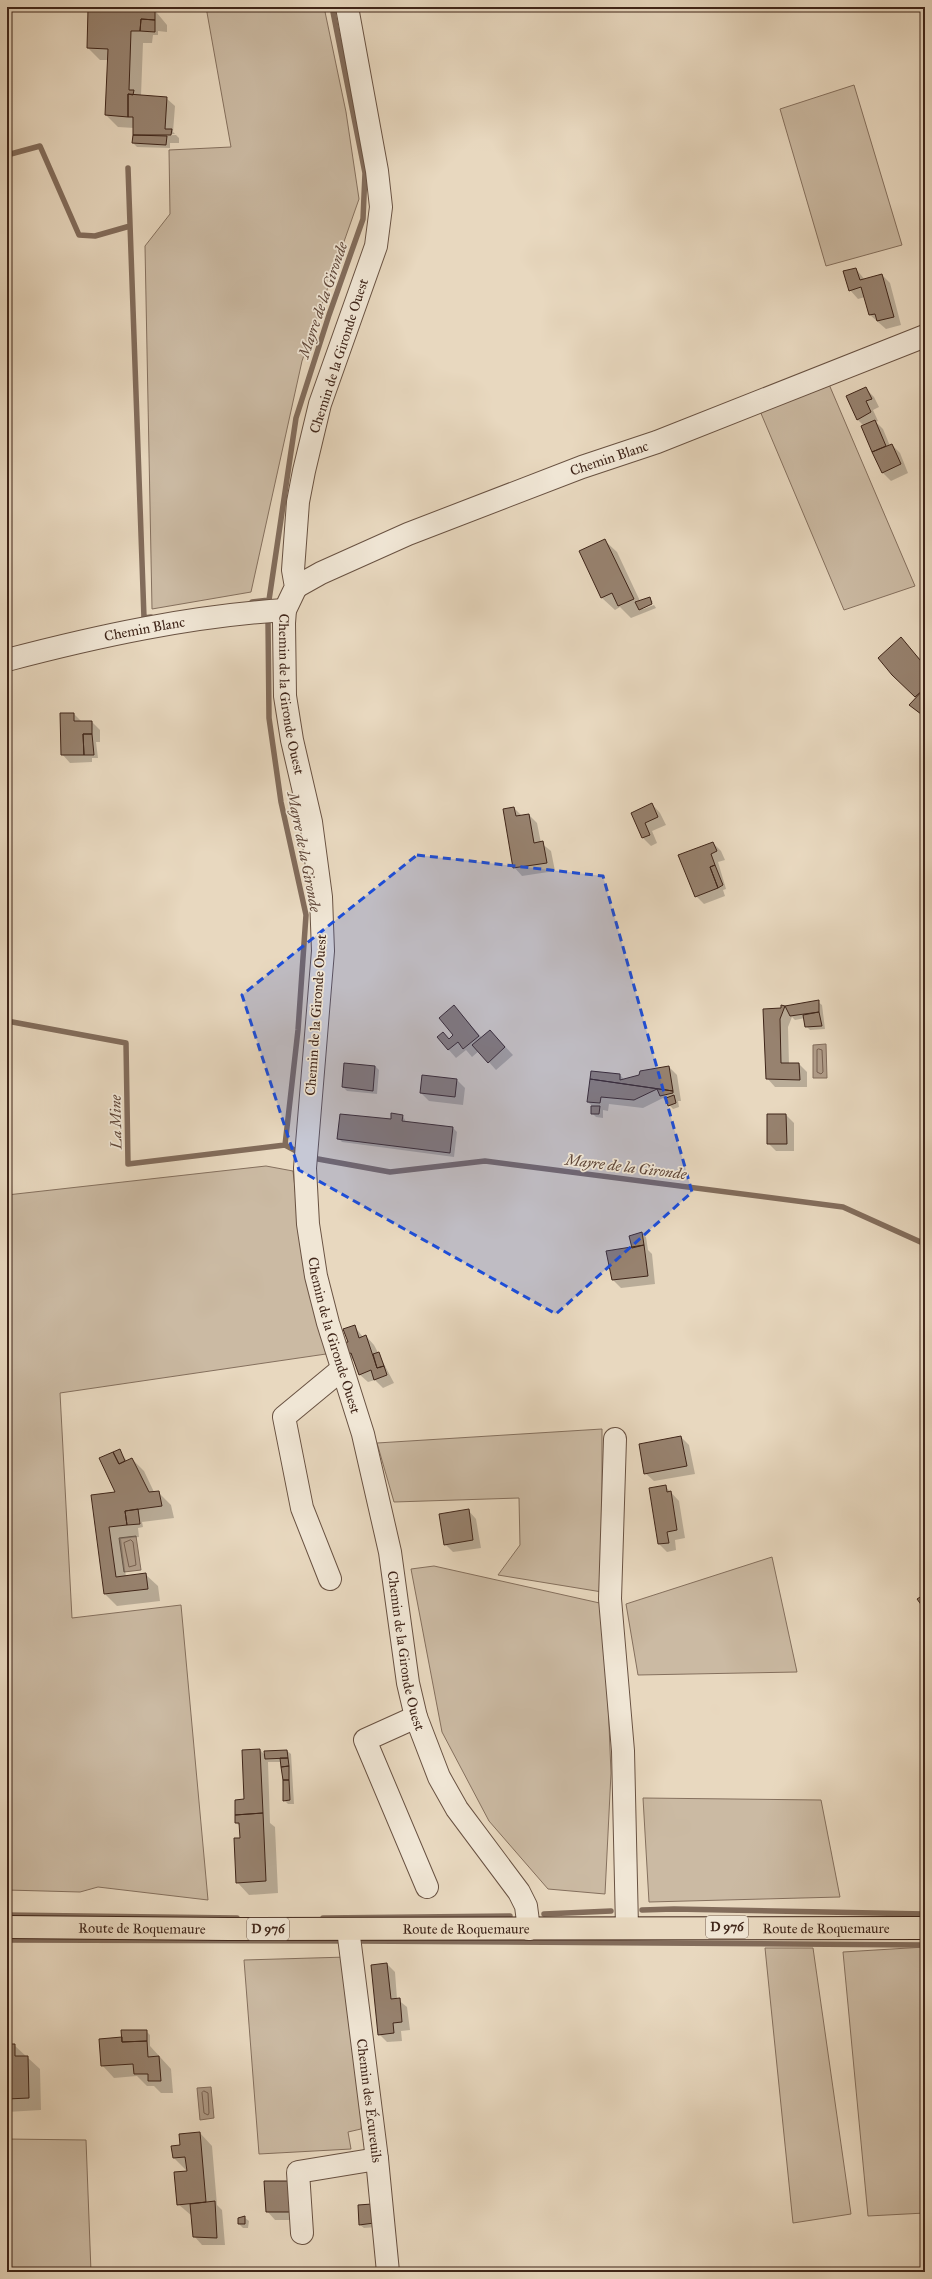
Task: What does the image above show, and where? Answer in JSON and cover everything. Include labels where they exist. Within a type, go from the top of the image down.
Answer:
[{"type":"main road","name":"Route de Roquemaure","points":[[7,1927],[348,1929],[627,1927],[925,1928]]},
{"type":"street","name":"Chemin de la Gironde Ouest","points":[[347,7],[377,171],[381,207],[376,246],[320,404],[304,471],[298,502],[293,570],[296,588],[285,610],[285,696],[292,740],[311,822],[321,897],[323,951],[305,1168],[308,1224],[316,1276],[342,1369],[363,1434],[390,1552],[408,1684],[416,1717],[439,1777],[457,1809],[519,1892],[526,1906],[529,1928]]},
{"type":"street","name":"Chemin Blanc","points":[[296,588],[321,572],[408,534],[582,467],[657,442],[925,336]]},
{"type":"street","name":"Chemin Blanc","points":[[7,660],[136,629],[250,612],[285,610]]},
{"type":"street","points":[[330,1579],[302,1508],[284,1417],[342,1369]]},
{"type":"street","points":[[615,1439],[610,1598],[623,1751],[627,1927]]},
{"type":"street","points":[[416,1717],[365,1740],[427,1887]]},
{"type":"street","name":"Chemin des Écureuils","points":[[348,1929],[377,2159],[388,2272]]},
{"type":"street","points":[[302,2233],[298,2172],[377,2159]]},
{"type":"highlighted area","points":[[417,855],[603,876],[692,1192],[556,1314],[299,1170],[242,995]]},
{"type":"shaded area","points":[[206,7],[324,7],[346,112],[359,199],[302,361],[251,592],[152,609],[145,246],[170,214],[169,150],[231,147]]},
{"type":"shaded area","points":[[854,85],[902,245],[826,266],[780,109]]},
{"type":"shaded area","points":[[828,382],[915,586],[844,610],[760,411]]},
{"type":"shaded area","points":[[266,1166],[293,1171],[304,1265],[326,1354],[60,1393],[72,1618],[181,1605],[208,1900],[98,1887],[80,1892],[7,1890],[7,1195]]},
{"type":"shaded area","points":[[602,1429],[602,1592],[498,1575],[520,1545],[519,1498],[394,1502],[377,1443]]},
{"type":"shaded area","points":[[772,1557],[797,1672],[638,1675],[626,1604]]},
{"type":"shaded area","points":[[434,1566],[604,1604],[611,1773],[605,1894],[548,1889],[489,1821],[442,1732],[411,1569]]},
{"type":"shaded area","points":[[643,1798],[821,1800],[840,1897],[649,1902]]},
{"type":"shaded area","points":[[925,1947],[925,2213],[868,2216],[843,1952]]},
{"type":"shaded area","points":[[765,1948],[813,1948],[851,2214],[793,2223]]},
{"type":"shaded area","points":[[347,1957],[364,2089],[361,2129],[348,2132],[351,2149],[259,2154],[244,1960]]},
{"type":"shaded area","points":[[7,2139],[86,2140],[91,2272],[7,2272]]},
{"type":"water","points":[[826,1044],[827,1078],[813,1078],[813,1045]]},
{"type":"water","points":[[136,1536],[141,1570],[124,1572],[119,1538]]},
{"type":"water","points":[[211,2087],[214,2118],[200,2120],[197,2088]]},
{"type":"building","points":[[108,7],[151,7],[150,11],[155,11],[155,20],[141,19],[140,31],[131,31],[129,90],[134,90],[133,95],[128,94],[128,117],[105,115],[108,49],[87,48],[88,9],[108,10]]},
{"type":"building","points":[[141,19],[155,20],[155,32],[140,31]]},
{"type":"building","points":[[128,94],[167,97],[165,129],[172,129],[171,135],[133,135],[133,117],[128,117]]},
{"type":"building","points":[[133,135],[167,136],[166,145],[132,143]]},
{"type":"building","points":[[856,268],[860,280],[882,274],[894,317],[877,321],[875,314],[869,315],[861,287],[849,291],[843,271]]},
{"type":"building","points":[[866,387],[872,399],[866,401],[871,412],[857,420],[846,396]]},
{"type":"building","points":[[875,420],[886,446],[872,452],[861,426]]},
{"type":"building","points":[[892,444],[901,464],[882,473],[872,452]]},
{"type":"building","points":[[605,539],[634,599],[618,606],[612,593],[601,598],[579,551]]},
{"type":"building","points":[[650,597],[652,604],[639,610],[635,602]]},
{"type":"building","points":[[901,637],[925,666],[922,670],[925,673],[925,688],[915,697],[892,675],[878,658]]},
{"type":"building","points":[[925,688],[925,717],[909,705]]},
{"type":"building","points":[[60,713],[74,713],[74,721],[92,721],[92,734],[83,734],[84,755],[61,755]]},
{"type":"building","points":[[83,734],[92,734],[94,755],[84,755]]},
{"type":"building","points":[[652,803],[658,817],[645,823],[650,835],[642,838],[631,813]]},
{"type":"building","points":[[514,807],[516,816],[529,814],[534,843],[543,841],[547,863],[513,868],[503,809]]},
{"type":"building","points":[[713,842],[717,851],[711,854],[715,865],[710,867],[718,888],[695,897],[678,855]]},
{"type":"building","points":[[715,865],[723,885],[718,888],[710,867]]},
{"type":"building","points":[[819,1000],[819,1012],[790,1016],[785,1006]]},
{"type":"building","points":[[454,1005],[479,1036],[463,1049],[458,1042],[448,1050],[437,1037],[443,1032],[449,1039],[453,1035],[439,1018]]},
{"type":"building","points":[[781,1005],[785,1006],[780,1019],[781,1063],[799,1063],[800,1080],[766,1079],[763,1009],[781,1008]]},
{"type":"building","points":[[819,1012],[822,1026],[805,1027],[803,1015]]},
{"type":"building","points":[[490,1030],[505,1047],[488,1063],[472,1045]]},
{"type":"building","points":[[344,1063],[375,1066],[373,1091],[342,1087]]},
{"type":"building","points":[[669,1066],[673,1091],[590,1079],[591,1071],[620,1074],[620,1080],[639,1075],[640,1071]]},
{"type":"building","points":[[422,1075],[457,1079],[455,1097],[420,1093]]},
{"type":"building","points":[[590,1079],[673,1091],[673,1093],[660,1096],[657,1089],[634,1100],[601,1097],[600,1103],[587,1102]]},
{"type":"building","points":[[674,1095],[676,1103],[668,1106],[666,1098]]},
{"type":"building","points":[[591,1106],[600,1106],[599,1114],[591,1114]]},
{"type":"building","points":[[391,1113],[403,1115],[402,1121],[453,1127],[450,1153],[337,1139],[340,1114],[391,1119]]},
{"type":"building","points":[[767,1114],[786,1114],[787,1144],[767,1144]]},
{"type":"building","points":[[642,1232],[644,1245],[632,1248],[629,1236]]},
{"type":"building","points":[[644,1245],[648,1276],[612,1280],[606,1251]]},
{"type":"building","points":[[355,1325],[359,1338],[366,1335],[377,1368],[384,1366],[387,1375],[374,1380],[371,1370],[359,1375],[351,1353],[346,1355],[342,1343],[348,1342],[343,1329]]},
{"type":"building","points":[[379,1352],[384,1366],[377,1368],[373,1354]]},
{"type":"building","points":[[681,1436],[687,1466],[644,1474],[639,1444]]},
{"type":"building","points":[[120,1449],[125,1461],[119,1464],[113,1452]]},
{"type":"building","points":[[113,1452],[119,1464],[132,1458],[149,1492],[159,1491],[162,1506],[125,1511],[127,1525],[109,1527],[116,1577],[146,1573],[148,1589],[104,1594],[91,1495],[115,1492],[99,1458]]},
{"type":"building","points":[[666,1485],[667,1492],[671,1491],[677,1530],[667,1532],[669,1543],[658,1544],[649,1488]]},
{"type":"building","points":[[138,1509],[140,1524],[127,1525],[125,1511]]},
{"type":"building","points":[[469,1509],[473,1540],[444,1545],[439,1514]]},
{"type":"building","points":[[925,1594],[925,1610],[917,1599]]},
{"type":"building","points":[[260,1749],[263,1813],[235,1815],[235,1800],[244,1799],[242,1750]]},
{"type":"building","points":[[287,1750],[288,1758],[265,1759],[264,1751]]},
{"type":"building","points":[[280,1758],[288,1758],[289,1766],[281,1767]]},
{"type":"building","points":[[289,1766],[289,1780],[283,1780],[281,1767]]},
{"type":"building","points":[[283,1780],[289,1780],[290,1800],[283,1801]]},
{"type":"building","points":[[263,1813],[266,1881],[236,1883],[234,1838],[240,1838],[239,1823],[235,1823],[235,1815]]},
{"type":"building","points":[[387,1963],[391,1999],[400,1998],[402,2022],[393,2023],[394,2033],[378,2035],[371,1965]]},
{"type":"building","points":[[121,2030],[147,2030],[147,2041],[122,2042]]},
{"type":"building","points":[[122,2037],[122,2042],[147,2041],[148,2057],[159,2056],[161,2081],[148,2081],[148,2074],[134,2074],[133,2064],[101,2066],[99,2039]]},
{"type":"building","points":[[7,2044],[15,2044],[15,2056],[28,2056],[29,2098],[7,2099]]},
{"type":"building","points":[[200,2132],[206,2202],[177,2205],[174,2172],[187,2171],[185,2157],[173,2158],[171,2146],[180,2145],[179,2134]]},
{"type":"building","points":[[264,2181],[289,2181],[290,2212],[266,2212]]},
{"type":"building","points":[[215,2201],[217,2238],[193,2237],[190,2204]]},
{"type":"building","points":[[372,2204],[374,2223],[359,2225],[358,2205]]},
{"type":"building","points":[[245,2216],[245,2224],[238,2224],[238,2218]]},
{"type":"waterway","name":"Mayre de la Gironde","points":[[252,602],[269,600],[296,418],[329,315],[363,219],[365,173],[332,7]]},
{"type":"waterway","points":[[7,155],[40,146],[79,235],[95,236],[130,226]]},
{"type":"waterway","points":[[128,168],[144,618],[151,617]]},
{"type":"waterway","name":"Mayre de la Gironde","points":[[268,620],[269,718],[281,802],[306,915],[298,1030],[285,1145]]},
{"type":"waterway","name":"La Mine","points":[[7,1021],[126,1043],[128,1164],[285,1145]]},
{"type":"waterway","name":"Mayre de la Gironde","points":[[285,1145],[298,1152]]},
{"type":"waterway","name":"Mayre de la Gironde","points":[[318,1159],[390,1172],[485,1161],[843,1207],[925,1244]]},
{"type":"waterway","points":[[642,1910],[674,1909],[925,1914]]},
{"type":"waterway","points":[[544,1914],[611,1911]]},
{"type":"waterway","points":[[7,1915],[237,1918]]},
{"type":"waterway","points":[[323,1918],[510,1916]]},
{"type":"waterway","points":[[7,1940],[345,1941]]},
{"type":"waterway","points":[[353,1941],[925,1945]]}]
